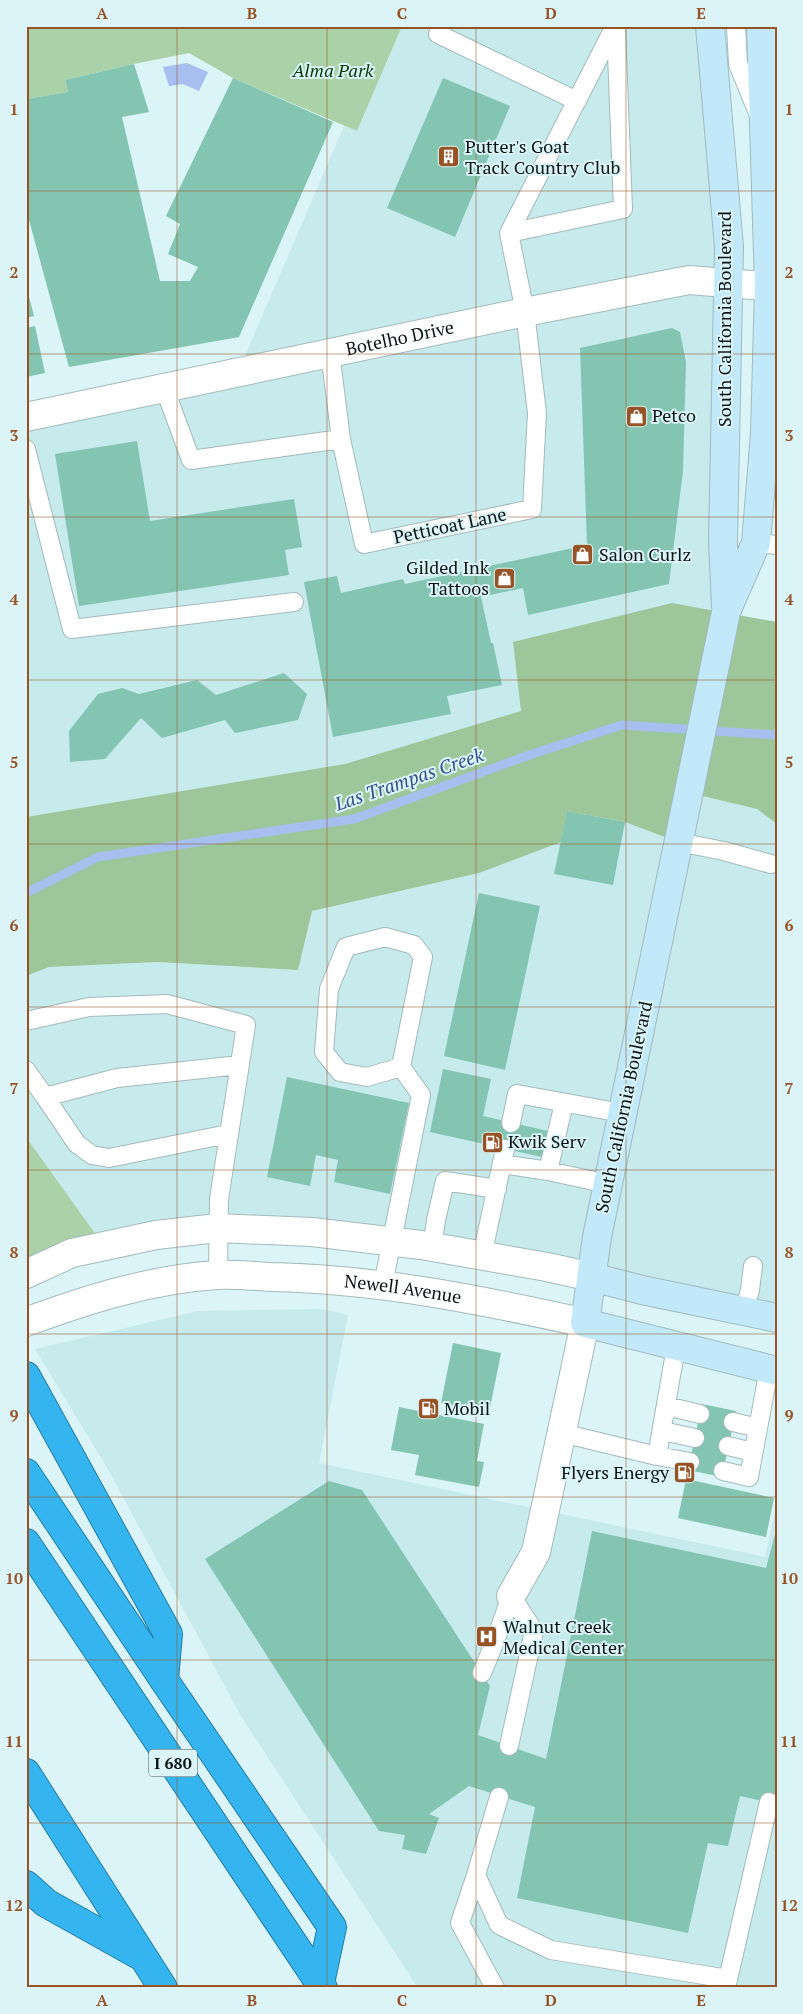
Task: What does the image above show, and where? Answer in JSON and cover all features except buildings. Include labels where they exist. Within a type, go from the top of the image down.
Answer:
[{"type":"highway","points":[[26,1376],[168,1634],[164,1680]]},
{"type":"highway","points":[[26,1473],[332,1927],[322,1985]]},
{"type":"highway","name":"I 680","points":[[26,1543],[322,1985]]},
{"type":"highway","points":[[26,1773],[163,1988]]},
{"type":"highway","points":[[26,1885],[46,1903],[142,1956]]},
{"type":"street","name":"South California Boulevard","points":[[511,1596],[536,1552],[585,1324],[597,1237],[726,612],[722,541],[729,247],[710,26]]},
{"type":"street","name":"South California Boulevard","points":[[726,612],[766,544],[764,434],[773,286],[761,26]]},
{"type":"street","name":"Botelho Drive","points":[[26,417],[330,352],[689,280],[773,286]]},
{"type":"street","points":[[26,1274],[72,1253],[156,1235],[217,1228],[312,1232],[432,1247],[547,1267],[777,1318]]},
{"type":"street","name":"Newell Avenue","points":[[26,1322],[68,1306],[140,1286],[218,1276],[311,1277],[383,1284],[544,1314],[773,1370]]},
{"type":"lane","points":[[442,26],[438,34],[577,101]]},
{"type":"lane","points":[[525,312],[510,233],[615,26]]},
{"type":"lane","points":[[510,233],[623,209],[615,26]]},
{"type":"lane","points":[[736,26],[738,64],[765,132]]},
{"type":"lane","name":"Petticoat Lane","points":[[330,352],[341,439],[364,544],[532,509],[537,413],[525,312]]},
{"type":"lane","points":[[164,388],[191,460],[341,439]]},
{"type":"lane","points":[[26,449],[72,629],[294,602]]},
{"type":"lane","points":[[678,842],[724,851],[771,864]]},
{"type":"lane","points":[[383,1284],[422,1095],[401,1067],[423,957],[414,945],[385,937],[346,947],[329,989],[324,1052],[340,1072],[367,1077],[401,1067]]},
{"type":"lane","points":[[26,1021],[88,1007],[167,1004],[246,1025],[219,1200],[217,1228],[218,1276]]},
{"type":"lane","points":[[46,1097],[117,1078],[240,1065]]},
{"type":"lane","points":[[26,1070],[77,1144],[92,1155],[109,1158],[228,1134]]},
{"type":"lane","points":[[512,1122],[517,1094],[622,1113]]},
{"type":"lane","points":[[548,1171],[564,1103]]},
{"type":"lane","points":[[482,1256],[504,1157],[548,1171],[608,1184]]},
{"type":"lane","points":[[432,1247],[445,1181],[497,1189]]},
{"type":"lane","points":[[744,1312],[750,1290],[752,1266]]},
{"type":"lane","points":[[657,1456],[676,1347]]},
{"type":"lane","points":[[722,1471],[750,1477],[758,1428],[773,1370]]},
{"type":"lane","points":[[666,1406],[700,1414]]},
{"type":"lane","points":[[733,1422],[758,1428]]},
{"type":"lane","points":[[662,1430],[695,1438]]},
{"type":"lane","points":[[562,1433],[690,1462]]},
{"type":"lane","points":[[728,1446],[754,1452]]},
{"type":"lane","points":[[482,1672],[498,1636],[511,1596]]},
{"type":"lane","points":[[509,1746],[534,1631],[511,1596]]},
{"type":"lane","points":[[495,1988],[460,1923],[476,1875],[498,1796]]},
{"type":"lane","points":[[476,1875],[499,1925],[551,1950],[727,1983],[770,1802]]},
{"type":"shaded area","points":[[402,26],[710,26],[726,612],[672,603],[513,643],[522,711],[345,764],[26,817],[26,417],[238,372],[344,126],[357,131]]},
{"type":"shaded area","points":[[689,793],[757,809],[777,824],[777,1318],[312,1232],[104,1246],[26,1137],[26,976],[49,967],[157,962],[297,970],[312,911],[479,873],[567,811],[625,822],[677,842]]},
{"type":"shaded area","name":"Walnut Creek Medical Center","points":[[322,1309],[348,1315],[319,1463],[765,1557],[777,1502],[777,1988],[418,1988],[241,1716],[109,1471],[35,1349],[198,1311]]},
{"type":"green space","name":"Alma Park","points":[[26,26],[402,26],[357,131],[233,78],[189,53],[65,80],[68,92],[26,99]]},
{"type":"green space","points":[[672,603],[777,622],[777,824],[757,809],[690,793],[678,842],[625,822],[567,811],[561,842],[479,873],[312,911],[298,970],[157,962],[49,967],[26,976],[26,817],[345,764],[521,711],[513,642]]},
{"type":"green space","points":[[26,1137],[104,1246],[26,1274]]},
{"type":"water","points":[[187,63],[208,72],[199,91],[183,84],[169,86],[163,67]]},
{"type":"waterway","name":"Las Trampas Creek","points":[[26,893],[98,857],[354,819],[532,754],[622,725],[777,735]]},
{"type":"place","name":"Putter's Goat Track Country Club","points":[[449,157]]},
{"type":"place","name":"Petco","points":[[636,416]]},
{"type":"place","name":"Salon Curlz","points":[[583,555]]},
{"type":"place","name":"Gilded Ink Tattoos","points":[[505,578]]},
{"type":"place","name":"Kwik Serv","points":[[492,1142]]},
{"type":"place","name":"Mobil","points":[[428,1409]]},
{"type":"place","name":"Flyers Energy","points":[[685,1473]]},
{"type":"place","name":"Walnut Creek Medical Center","points":[[487,1637]]}]
